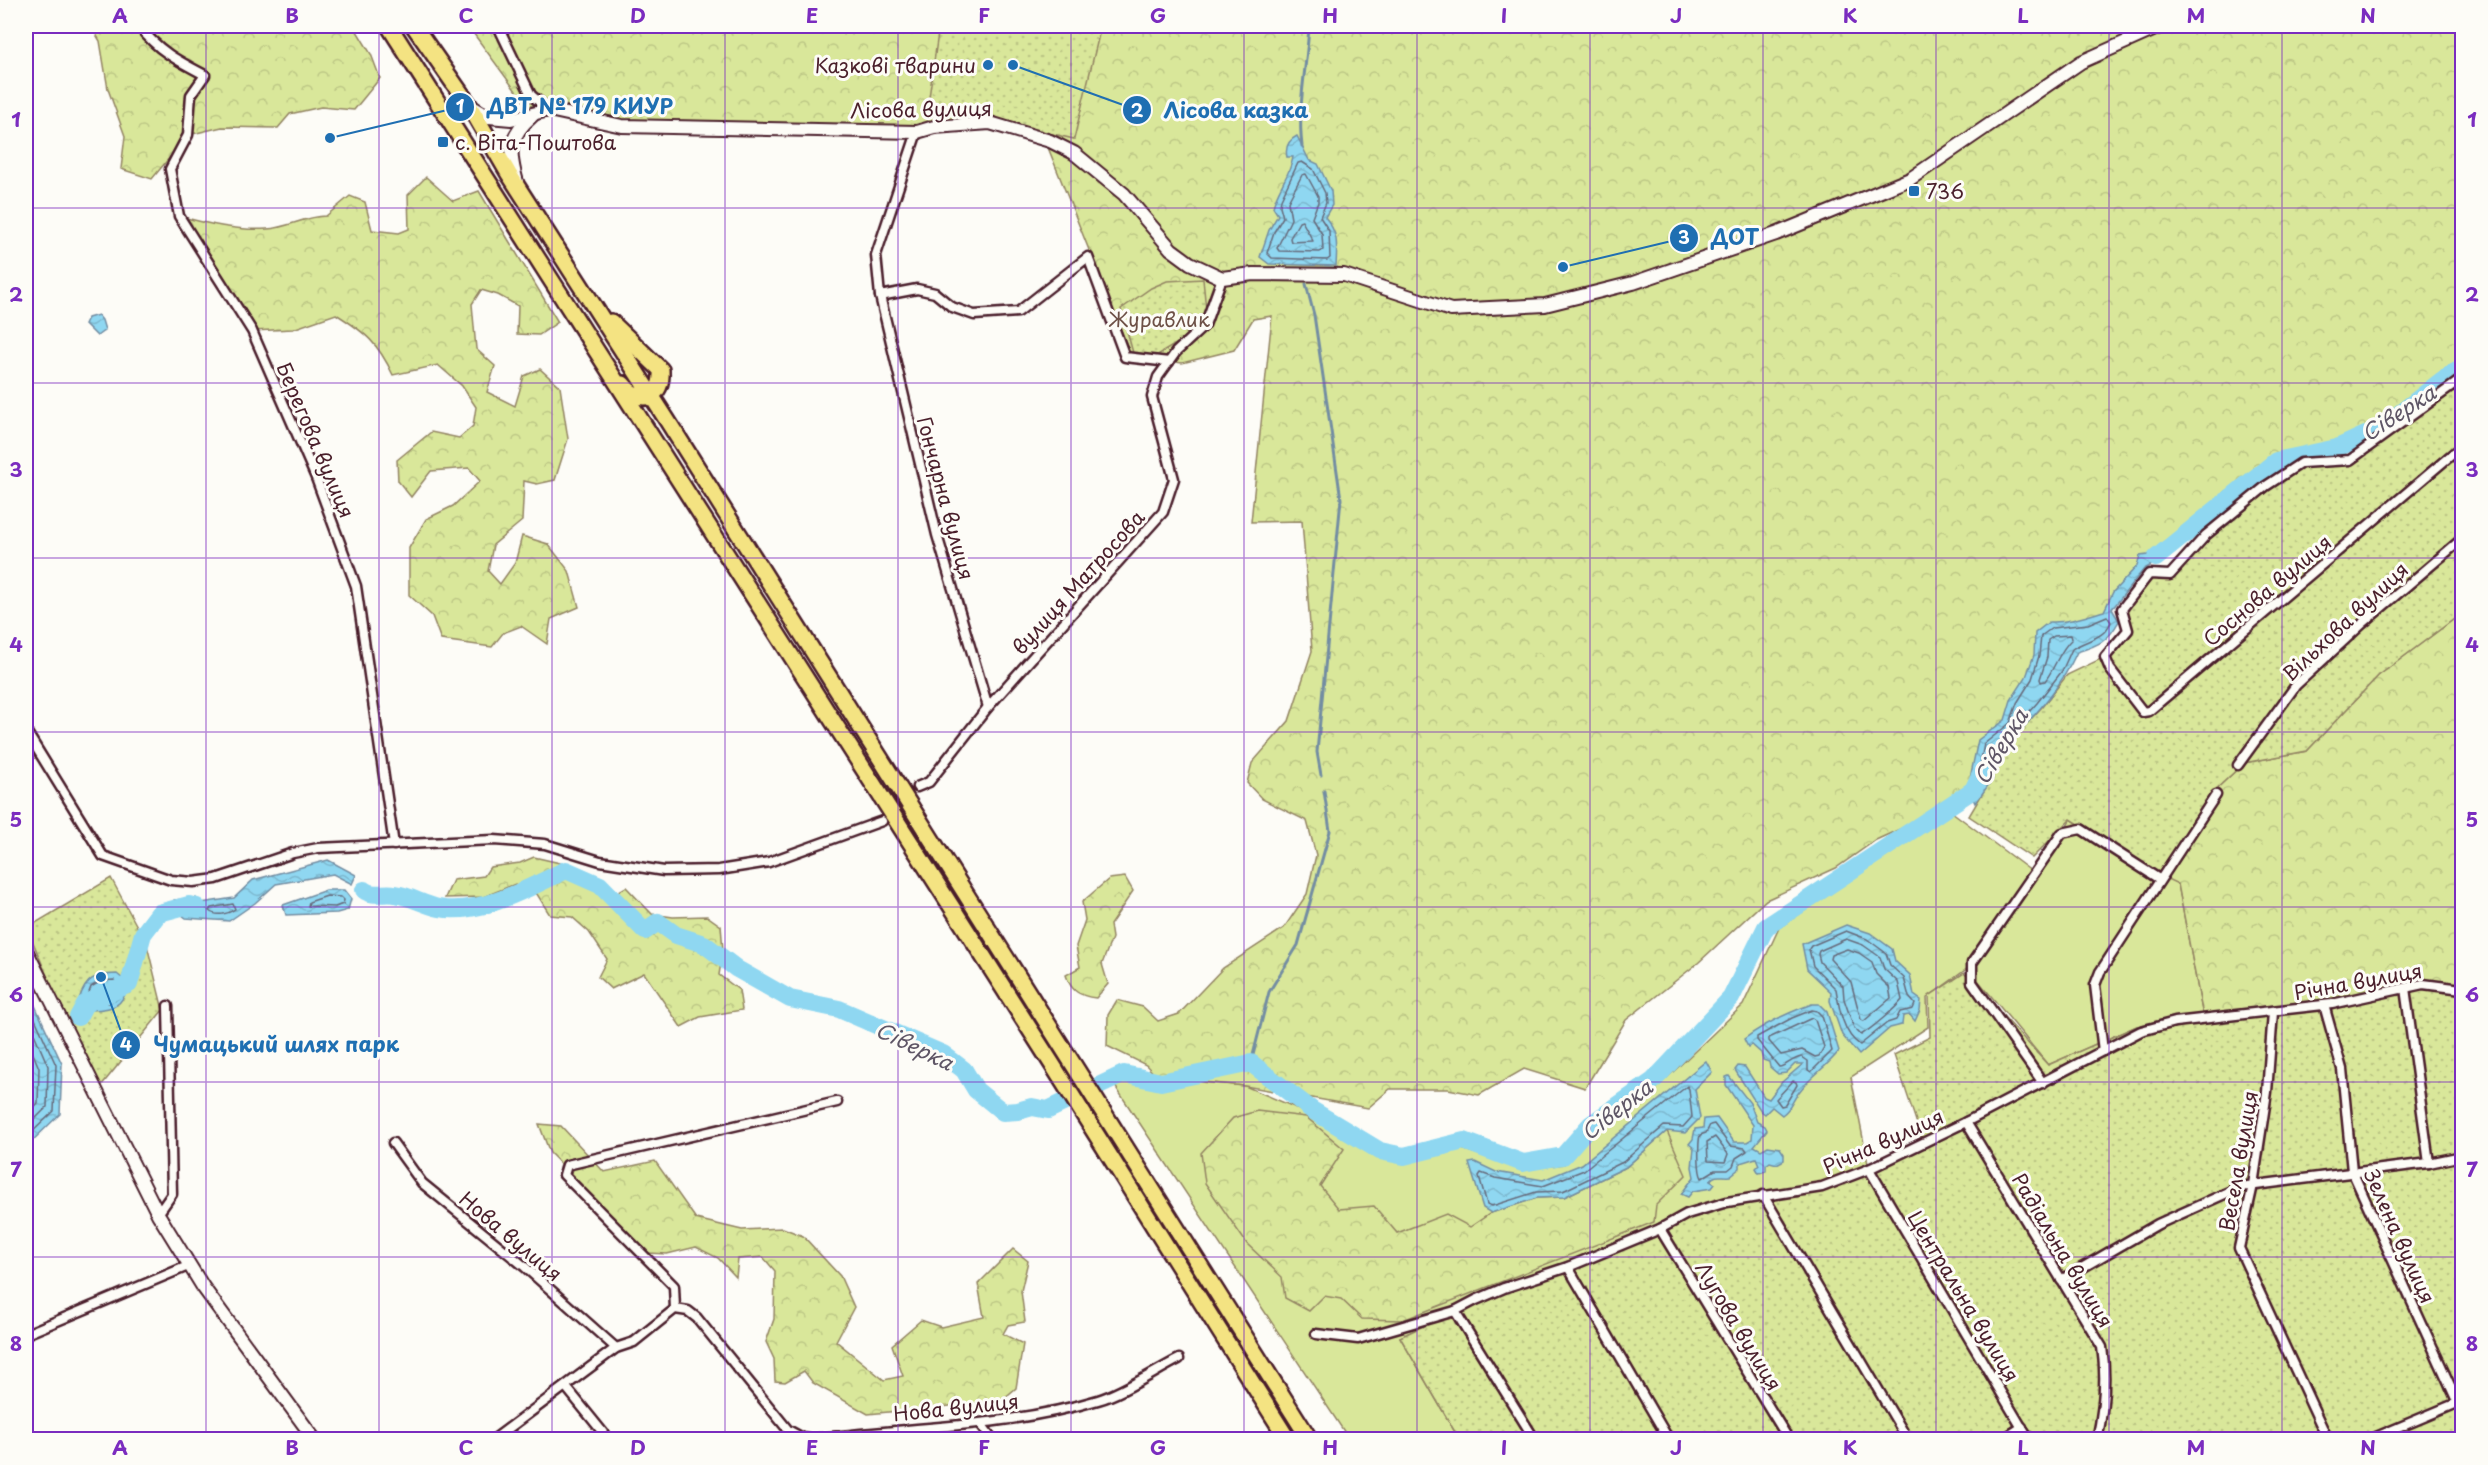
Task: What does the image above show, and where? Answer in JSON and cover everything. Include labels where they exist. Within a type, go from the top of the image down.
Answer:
[{"type":"highway","points":[[389,26],[1052,1064],[1288,1440]]},
{"type":"highway","points":[[414,26],[469,105],[519,189],[1067,1052],[1310,1440]]},
{"type":"highway","points":[[584,334],[627,389],[637,397],[652,396],[658,388],[661,370],[596,309]]},
{"type":"street","name":"Берегова вулиця","points":[[139,26],[150,40],[171,58],[205,75],[191,95],[188,135],[170,170],[179,216],[252,331],[316,478],[356,586],[394,845]]},
{"type":"street","points":[[498,26],[531,95],[549,110]]},
{"type":"street","points":[[1222,278],[1253,274],[1344,275],[1451,310],[1545,305],[1633,283],[1776,234],[1910,179],[2081,62],[2162,26]]},
{"type":"street","name":"Лісова вулиця","points":[[469,105],[489,117],[511,119],[549,110],[622,126],[917,132],[934,127],[990,123],[1058,145],[1074,153],[1124,194],[1171,249],[1190,263],[1222,278]]},
{"type":"street","points":[[519,189],[512,155],[512,141],[518,127],[534,114]]},
{"type":"street","name":"Гончарна вулиця","points":[[917,132],[876,255],[880,296],[937,535],[988,707]]},
{"type":"street","points":[[880,296],[917,289],[934,293],[952,307],[974,315],[1018,312],[1088,257],[1125,357],[1169,362]]},
{"type":"street","name":"вулиця Матросова","points":[[917,787],[929,782],[988,707],[1163,512],[1174,479],[1152,397],[1158,377],[1169,362],[1205,325],[1222,278]]},
{"type":"street","name":"Соснова вулиця","points":[[2463,379],[2350,460],[2301,463],[2266,486],[2205,535],[2170,575],[2149,574],[2122,609],[2128,630],[2105,657],[2110,669],[2143,712],[2149,711],[2463,446]]},
{"type":"street","name":"Вільхова вулиця","points":[[2238,765],[2296,685],[2362,624],[2463,539]]},
{"type":"street","points":[[26,731],[103,856],[171,880],[193,882],[216,879],[306,850],[327,847],[494,840],[545,844],[600,861],[664,871],[719,870],[769,862],[882,821]]},
{"type":"street","points":[[2103,1051],[2095,985],[2100,972],[2216,795]]},
{"type":"street","points":[[2043,1083],[1972,981],[1972,963],[2062,833],[2081,829],[2159,879]]},
{"type":"street","points":[[26,950],[158,1214],[189,1266],[315,1440]]},
{"type":"street","name":"Річна вулиця","points":[[1316,1334],[1358,1339],[1455,1311],[1504,1288],[1568,1267],[1660,1229],[1687,1214],[1727,1202],[1822,1187],[1869,1169],[1966,1122],[2141,1031],[2175,1022],[2324,1005],[2423,984],[2463,989]]},
{"type":"street","points":[[2405,988],[2428,1163]]},
{"type":"street","name":"Зелена вулиця","points":[[2324,1005],[2342,1070],[2352,1171],[2460,1402]]},
{"type":"street","points":[[158,1214],[172,1194],[168,1006]]},
{"type":"street","name":"Весела вулиця","points":[[2272,1012],[2267,1092],[2253,1185],[2239,1248],[2328,1440]]},
{"type":"street","points":[[493,1440],[616,1348],[634,1342],[675,1309],[674,1286],[564,1175],[567,1165],[837,1102]]},
{"type":"street","name":"Радіальна вулиця","points":[[1966,1122],[2102,1347],[2105,1368],[2104,1408],[2097,1440]]},
{"type":"street","name":"Нова вулиця","points":[[393,1143],[422,1183],[525,1267],[616,1348]]},
{"type":"street","points":[[2061,1280],[2158,1224],[2240,1187],[2428,1163],[2463,1156]]},
{"type":"street","name":"Центральна вулиця","points":[[1869,1169],[2029,1440]]},
{"type":"street","points":[[1763,1195],[1908,1440]]},
{"type":"street","name":"Лугова вулиця","points":[[1660,1229],[1789,1440]]},
{"type":"street","points":[[26,1334],[189,1266]]},
{"type":"street","points":[[1568,1267],[1669,1440]]},
{"type":"street","name":"Нова вулиця","points":[[675,1309],[688,1311],[697,1318],[788,1430],[812,1439],[981,1424],[1100,1400],[1179,1359]]},
{"type":"street","points":[[1455,1311],[1535,1440]]},
{"type":"street","points":[[566,1387],[609,1440]]},
{"type":"street","points":[[2369,1440],[2460,1402]]},
{"type":"street","points":[[981,1424],[993,1440]]},
{"type":"street","points":[[2002,1440],[2022,1427]]},
{"type":"green space","points":[[91,26],[354,26],[371,54],[380,78],[354,110],[321,107],[290,114],[278,128],[222,127],[188,135],[152,179],[121,169],[125,136],[108,89],[100,41]]},
{"type":"green space","points":[[468,26],[2462,26],[2462,367],[2381,428],[2337,448],[2276,461],[2167,551],[2141,568],[2117,600],[2065,646],[2003,736],[1978,793],[1876,840],[1836,868],[1766,900],[1698,963],[1626,1020],[1585,1088],[1524,1069],[1479,1095],[1448,1089],[1390,1089],[1368,1108],[1245,1086],[1158,1078],[1146,1065],[1107,1046],[1108,1015],[1117,1000],[1143,1007],[1158,1021],[1179,1014],[1223,968],[1284,928],[1307,894],[1316,855],[1307,821],[1262,799],[1247,783],[1252,763],[1289,721],[1312,651],[1302,521],[1251,522],[1272,316],[1253,319],[1234,350],[1182,363],[1131,355],[1047,145],[1027,130],[624,120],[561,104],[527,106]]},
{"type":"green space","points":[[939,26],[1101,26],[1074,139],[928,105]]},
{"type":"green space","points":[[426,177],[453,201],[479,191],[558,322],[539,335],[517,334],[518,306],[498,295],[481,290],[472,304],[476,349],[495,366],[487,392],[515,406],[524,376],[540,369],[560,387],[568,439],[555,480],[537,484],[524,481],[522,521],[493,545],[488,571],[500,584],[515,563],[522,536],[548,544],[569,571],[579,607],[551,619],[547,644],[521,626],[503,633],[492,647],[441,640],[432,616],[409,595],[409,548],[426,519],[453,506],[480,481],[469,468],[431,471],[411,497],[398,481],[397,460],[431,432],[459,438],[473,426],[476,407],[462,386],[438,365],[393,375],[370,340],[336,314],[293,329],[252,331],[179,216],[234,228],[275,228],[326,216],[350,196],[365,202],[372,230],[399,233],[409,229],[408,195]]},
{"type":"green space","name":"Журавлик","points":[[1203,279],[1206,310],[1186,338],[1156,356],[1133,353],[1121,309],[1151,288],[1167,281]]},
{"type":"green space","points":[[2462,379],[2462,613],[2378,676],[2307,751],[2244,763],[2212,793],[2167,879],[2071,819],[2032,858],[1969,816],[1994,774],[1999,754],[2042,707],[2067,675],[2105,657],[2128,630],[2122,609],[2149,574],[2171,575],[2206,535],[2301,463],[2350,460]]},
{"type":"green space","points":[[2462,613],[2462,989],[2203,1016],[2178,884],[2167,879],[2212,793],[2244,763],[2307,751],[2378,676]]},
{"type":"green space","points":[[1952,812],[2039,877],[2071,819],[2178,884],[2203,1016],[2137,1026],[2048,1065],[1968,968],[1927,998],[1928,1027],[1851,1077],[1869,1169],[1455,1311],[1400,1337],[1459,1439],[1349,1439],[1115,1086],[1124,1074],[1245,1086],[1294,1107],[1369,1153],[1402,1161],[1462,1149],[1524,1170],[1564,1164],[1605,1121],[1647,1097],[1743,1005],[1779,928]]},
{"type":"green space","points":[[534,857],[560,863],[593,875],[616,893],[626,887],[652,914],[673,917],[707,916],[721,926],[723,950],[719,975],[739,990],[742,1010],[700,1017],[681,1027],[644,973],[611,989],[598,977],[607,959],[589,932],[572,917],[550,915],[537,894],[515,884],[483,897],[445,898],[453,880],[484,876],[490,867],[520,863]]},
{"type":"green space","points":[[1125,877],[1133,891],[1110,925],[1112,938],[1102,964],[1108,984],[1096,998],[1085,996],[1073,989],[1066,975],[1080,967],[1076,946],[1085,920],[1082,902],[1109,879]]},
{"type":"green space","points":[[111,878],[147,945],[163,1010],[96,1092],[27,928]]},
{"type":"green space","points":[[1964,973],[2048,1065],[2137,1026],[2176,1017],[2273,1012],[2423,984],[2462,989],[2462,1439],[1459,1439],[1400,1337],[1455,1311],[1727,1202],[1822,1187],[1923,1142],[1894,1055],[1930,1037],[1929,996]]},
{"type":"green space","points":[[1257,1111],[1306,1117],[1344,1149],[1320,1186],[1339,1209],[1374,1206],[1397,1233],[1446,1214],[1470,1227],[1491,1213],[1537,1198],[1564,1197],[1626,1167],[1667,1131],[1686,1175],[1656,1205],[1654,1222],[1403,1320],[1362,1319],[1341,1299],[1324,1296],[1309,1311],[1285,1298],[1282,1277],[1247,1244],[1205,1183],[1201,1153],[1233,1118]]},
{"type":"green space","points":[[539,1124],[561,1126],[604,1172],[655,1161],[696,1219],[742,1230],[783,1228],[803,1236],[840,1276],[854,1307],[836,1341],[884,1380],[903,1376],[892,1345],[921,1320],[941,1327],[984,1317],[978,1284],[1013,1249],[1028,1261],[1021,1291],[1025,1322],[1008,1325],[1003,1334],[1023,1344],[1016,1388],[1003,1399],[981,1403],[868,1414],[813,1383],[804,1371],[785,1382],[775,1381],[774,1359],[766,1342],[774,1319],[775,1271],[763,1257],[738,1259],[736,1277],[718,1258],[696,1247],[667,1254],[648,1253],[550,1153]]},
{"type":"water","points":[[1297,136],[1309,160],[1318,164],[1331,191],[1332,205],[1325,217],[1335,234],[1336,266],[1269,264],[1260,257],[1269,230],[1278,215],[1273,207],[1293,157],[1287,157],[1287,148],[1289,142]]},
{"type":"water","points":[[98,315],[105,330],[97,336],[85,324],[88,318]]},
{"type":"water","points":[[2176,541],[2170,555],[2144,569],[2112,609],[2119,621],[2111,634],[2097,645],[2077,652],[2070,667],[2052,693],[1999,754],[1999,767],[1990,771],[1993,779],[1975,803],[1968,788],[1978,740],[2005,720],[2011,700],[2026,677],[2034,655],[2035,633],[2049,622],[2070,620],[2104,611],[2113,592],[2137,566],[2140,556],[2156,554]]},
{"type":"water","points":[[328,860],[356,875],[352,884],[333,874],[276,884],[255,903],[229,921],[186,918],[173,908],[174,900],[196,898],[201,903],[234,898],[253,880]]},
{"type":"water","points":[[326,890],[344,890],[351,899],[348,910],[337,913],[286,915],[283,905]]},
{"type":"water","points":[[1846,925],[1870,933],[1892,949],[1895,961],[1910,975],[1914,995],[1921,1000],[1915,1021],[1910,1015],[1903,1016],[1902,1025],[1890,1028],[1859,1055],[1842,1035],[1830,1001],[1831,992],[1807,969],[1802,944]]},
{"type":"water","points":[[117,974],[129,984],[123,998],[116,1006],[91,1010],[79,999],[85,986],[92,979],[102,975]]},
{"type":"water","points":[[26,986],[62,1064],[60,1114],[26,1147]]},
{"type":"water","points":[[1812,1004],[1819,1004],[1827,1012],[1839,1051],[1803,1087],[1785,1113],[1782,1115],[1772,1107],[1765,1114],[1735,1070],[1738,1066],[1745,1067],[1764,1097],[1769,1099],[1782,1082],[1803,1064],[1795,1064],[1786,1073],[1778,1074],[1770,1067],[1769,1062],[1763,1060],[1761,1053],[1752,1045],[1748,1047],[1744,1039],[1777,1019]]},
{"type":"water","points":[[1706,1061],[1712,1072],[1695,1089],[1700,1118],[1685,1133],[1667,1131],[1626,1167],[1564,1197],[1537,1198],[1491,1213],[1483,1208],[1469,1163],[1475,1162],[1496,1172],[1543,1180],[1582,1164]]},
{"type":"water","points":[[1729,1076],[1750,1103],[1757,1122],[1765,1126],[1767,1130],[1754,1146],[1761,1150],[1768,1146],[1780,1148],[1784,1154],[1784,1160],[1777,1164],[1770,1162],[1766,1165],[1766,1171],[1759,1173],[1756,1168],[1759,1165],[1756,1158],[1740,1163],[1740,1168],[1730,1176],[1716,1176],[1712,1179],[1710,1181],[1715,1184],[1712,1188],[1693,1191],[1688,1197],[1681,1194],[1694,1177],[1692,1167],[1694,1148],[1689,1144],[1693,1139],[1695,1129],[1703,1128],[1704,1119],[1717,1118],[1734,1142],[1747,1142],[1752,1139],[1753,1125],[1726,1085],[1726,1077]]},
{"type":"waterway","points":[[1302,146],[1301,101],[1309,26]]},
{"type":"waterway","points":[[1306,284],[1314,315],[1341,499],[1317,752],[1321,775]]},
{"type":"waterway","name":"Сіверка","points":[[2156,558],[2276,461],[2337,448],[2381,428],[2462,367]]},
{"type":"waterway","name":"Сіверка","points":[[364,890],[371,893],[401,895],[439,908],[471,908],[521,892],[566,870],[600,885],[645,931],[658,922],[676,935],[704,944],[737,969],[790,999],[839,1009],[943,1054],[964,1070],[976,1090],[1003,1112],[1032,1107],[1048,1110],[1124,1074],[1161,1082],[1251,1063],[1312,1110],[1380,1151],[1404,1156],[1464,1141],[1523,1163],[1563,1156],[1590,1125],[1653,1081],[1731,998],[1766,927],[1973,790],[1982,771]]},
{"type":"waterway","points":[[1251,1063],[1269,992],[1298,945],[1330,831],[1324,791]]},
{"type":"waterway","name":"Сіверка","points":[[78,1017],[85,1004],[129,984],[143,934],[159,913],[189,905],[197,907]]},
{"type":"place","name":"Казкові тварини","points":[[988,65]]},
{"type":"place","name":"Лісова казка","points":[[1013,65]]},
{"type":"place","name":"ДВТ № 179 КИУР","points":[[330,138]]},
{"type":"place","name":"с. Віта-Поштова","points":[[443,142]]},
{"type":"place","name":"736","points":[[1914,191]]},
{"type":"place","name":"ДОТ","points":[[1563,267]]},
{"type":"place","name":"Чумацький шлях парк","points":[[101,977]]}]
